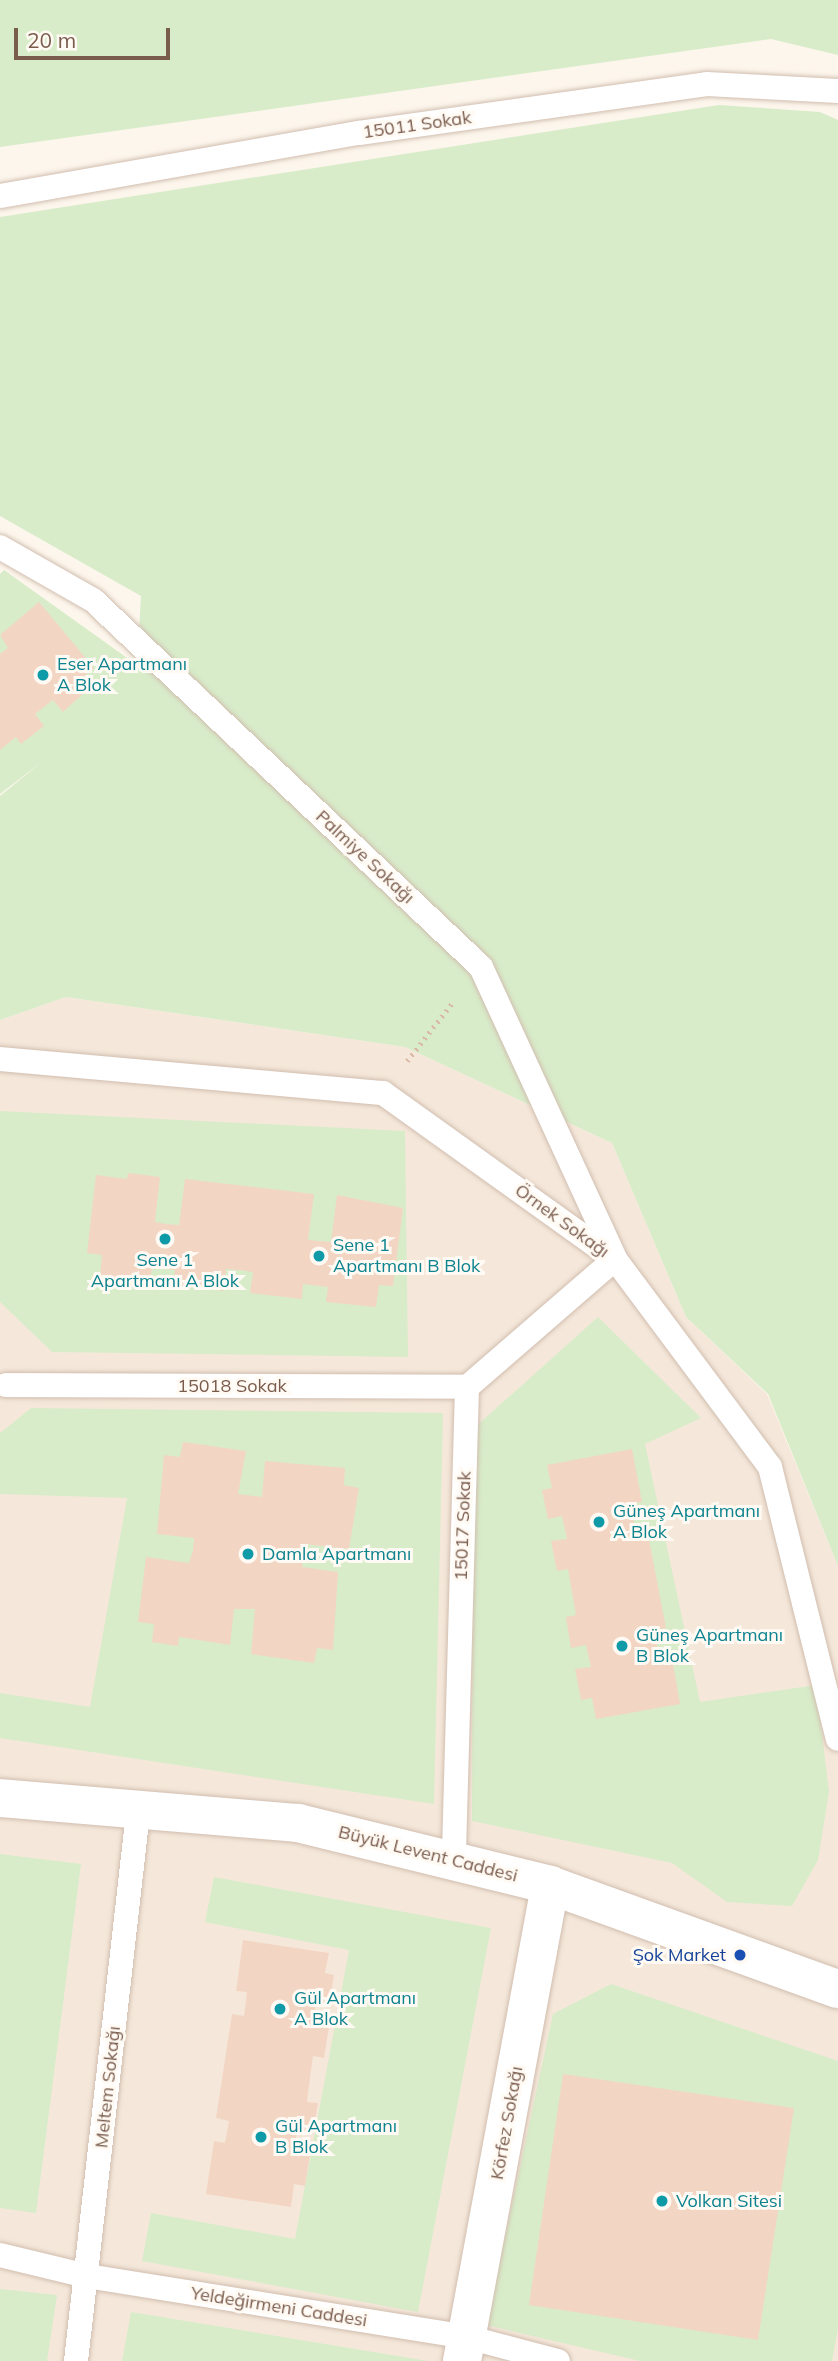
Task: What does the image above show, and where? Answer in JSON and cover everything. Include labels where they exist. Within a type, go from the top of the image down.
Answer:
[{"type":"street","name":"Büyük Levent Caddesi","points":[[0,1798],[138,1813],[298,1823],[551,1885],[838,1989]]},
{"type":"street","name":"Körfez Sokağı","points":[[465,2349],[551,1885]]},
{"type":"lane","name":"15011 Sokak","points":[[0,196],[359,133],[707,85],[838,91]]},
{"type":"lane","name":"Palmiye Sokağı","points":[[0,547],[93,600],[481,967],[615,1259]]},
{"type":"lane","points":[[0,1059],[383,1093]]},
{"type":"lane","name":"Örnek Sokağı","points":[[383,1093],[615,1259],[770,1466],[836,1724]]},
{"type":"lane","points":[[467,1387],[615,1259]]},
{"type":"lane","name":"15018 Sokak","points":[[2,1384],[467,1387]]},
{"type":"lane","name":"15017 Sokak","points":[[454,1861],[467,1387]]},
{"type":"lane","name":"Meltem Sokağı","points":[[76,2361],[138,1813]]},
{"type":"lane","name":"Yeldeğirmeni Caddesi","points":[[0,2255],[87,2276],[465,2349],[558,2361]]},
{"type":"path","points":[[383,1093],[481,967]]},
{"type":"shaded area","points":[[66,997],[405,1047],[612,1143],[686,1317],[767,1394],[838,1566],[838,2361],[0,2361],[0,1020]]},
{"type":"green space","points":[[0,0],[838,0],[838,55],[771,39],[0,147]]},
{"type":"green space","points":[[719,105],[820,112],[838,120],[838,1566],[768,1394],[686,1317],[612,1143],[405,1047],[66,997],[0,1020],[0,796],[43,761],[0,794],[0,574],[4,570],[137,665],[141,596],[0,516],[0,217]]},
{"type":"green space","points":[[0,1111],[405,1131],[408,1357],[52,1352],[0,1302]]},
{"type":"green space","points":[[598,1317],[701,1418],[645,1444],[700,1702],[816,1685],[829,1792],[818,1860],[792,1906],[727,1902],[672,1863],[472,1821],[473,1429]]},
{"type":"green space","points":[[31,1408],[443,1413],[434,1804],[0,1738],[0,1693],[90,1707],[127,1498],[0,1494],[0,1433]]},
{"type":"green space","points":[[0,1854],[81,1864],[36,2213],[0,2208]]},
{"type":"green space","points":[[214,1877],[491,1928],[418,2312],[142,2261],[151,2213],[295,2239],[349,1950],[205,1922]]},
{"type":"green space","points":[[611,1984],[838,2061],[838,2328],[832,2361],[640,2361],[486,2325],[553,2014]]},
{"type":"green space","points":[[0,2289],[57,2295],[47,2361],[0,2361]]},
{"type":"green space","points":[[131,2312],[428,2361],[122,2361]]},
{"type":"building","name":"Eser Apartmanı A Blok","points":[[39,602],[94,668],[77,682],[85,692],[63,712],[53,700],[35,714],[44,726],[21,744],[16,737],[0,750],[0,654],[8,648],[0,635]]},
{"type":"building","points":[[128,1173],[160,1177],[155,1222],[165,1224],[179,1225],[185,1179],[314,1194],[308,1240],[331,1242],[337,1195],[403,1208],[393,1286],[379,1285],[376,1307],[326,1302],[328,1287],[303,1284],[302,1299],[250,1293],[253,1272],[239,1270],[226,1269],[224,1291],[173,1285],[175,1270],[152,1267],[150,1283],[100,1277],[102,1255],[87,1253],[96,1175],[127,1179]]},
{"type":"building","name":"Damla Apartmanı","points":[[183,1442],[246,1451],[238,1494],[262,1497],[265,1461],[345,1468],[344,1485],[359,1488],[349,1549],[305,1544],[302,1567],[338,1572],[333,1650],[317,1648],[314,1663],[251,1654],[255,1609],[234,1609],[230,1645],[179,1637],[178,1646],[152,1642],[154,1624],[138,1622],[146,1557],[189,1563],[193,1551],[194,1538],[157,1534],[164,1455],[180,1457]]},
{"type":"building","points":[[632,1449],[642,1502],[631,1504],[632,1514],[635,1526],[646,1524],[666,1628],[654,1630],[659,1654],[671,1652],[680,1704],[596,1719],[592,1698],[581,1700],[575,1669],[591,1667],[586,1645],[571,1648],[566,1617],[576,1615],[568,1569],[557,1571],[551,1541],[567,1539],[562,1516],[548,1519],[542,1490],[552,1488],[547,1465]]},
{"type":"building","points":[[243,1940],[329,1953],[325,1973],[334,1975],[329,2004],[316,2001],[313,2025],[329,2027],[324,2058],[313,2056],[307,2102],[318,2103],[313,2132],[297,2130],[294,2153],[310,2155],[305,2186],[294,2184],[291,2207],[206,2194],[214,2141],[225,2143],[229,2121],[216,2118],[232,2014],[244,2016],[247,1992],[236,1991]]},
{"type":"building","name":"Volkan Sitesi","points":[[563,2074],[794,2108],[758,2340],[529,2305]]},
{"type":"place","name":"Eser Apartmanı A Blok","points":[[43,675]]},
{"type":"place","name":"Sene 1 Apartmanı A Blok","points":[[165,1239]]},
{"type":"place","name":"Sene 1 Apartmanı B Blok","points":[[319,1256]]},
{"type":"place","name":"Güneş Apartmanı A Blok","points":[[599,1522]]},
{"type":"place","name":"Damla Apartmanı","points":[[248,1554]]},
{"type":"place","name":"Güneş Apartmanı B Blok","points":[[622,1646]]},
{"type":"place","name":"Şok Market","points":[[740,1955]]},
{"type":"place","name":"Gül Apartmanı A Blok","points":[[280,2009]]},
{"type":"place","name":"Gül Apartmanı B Blok","points":[[261,2137]]},
{"type":"place","name":"Volkan Sitesi","points":[[662,2201]]}]
